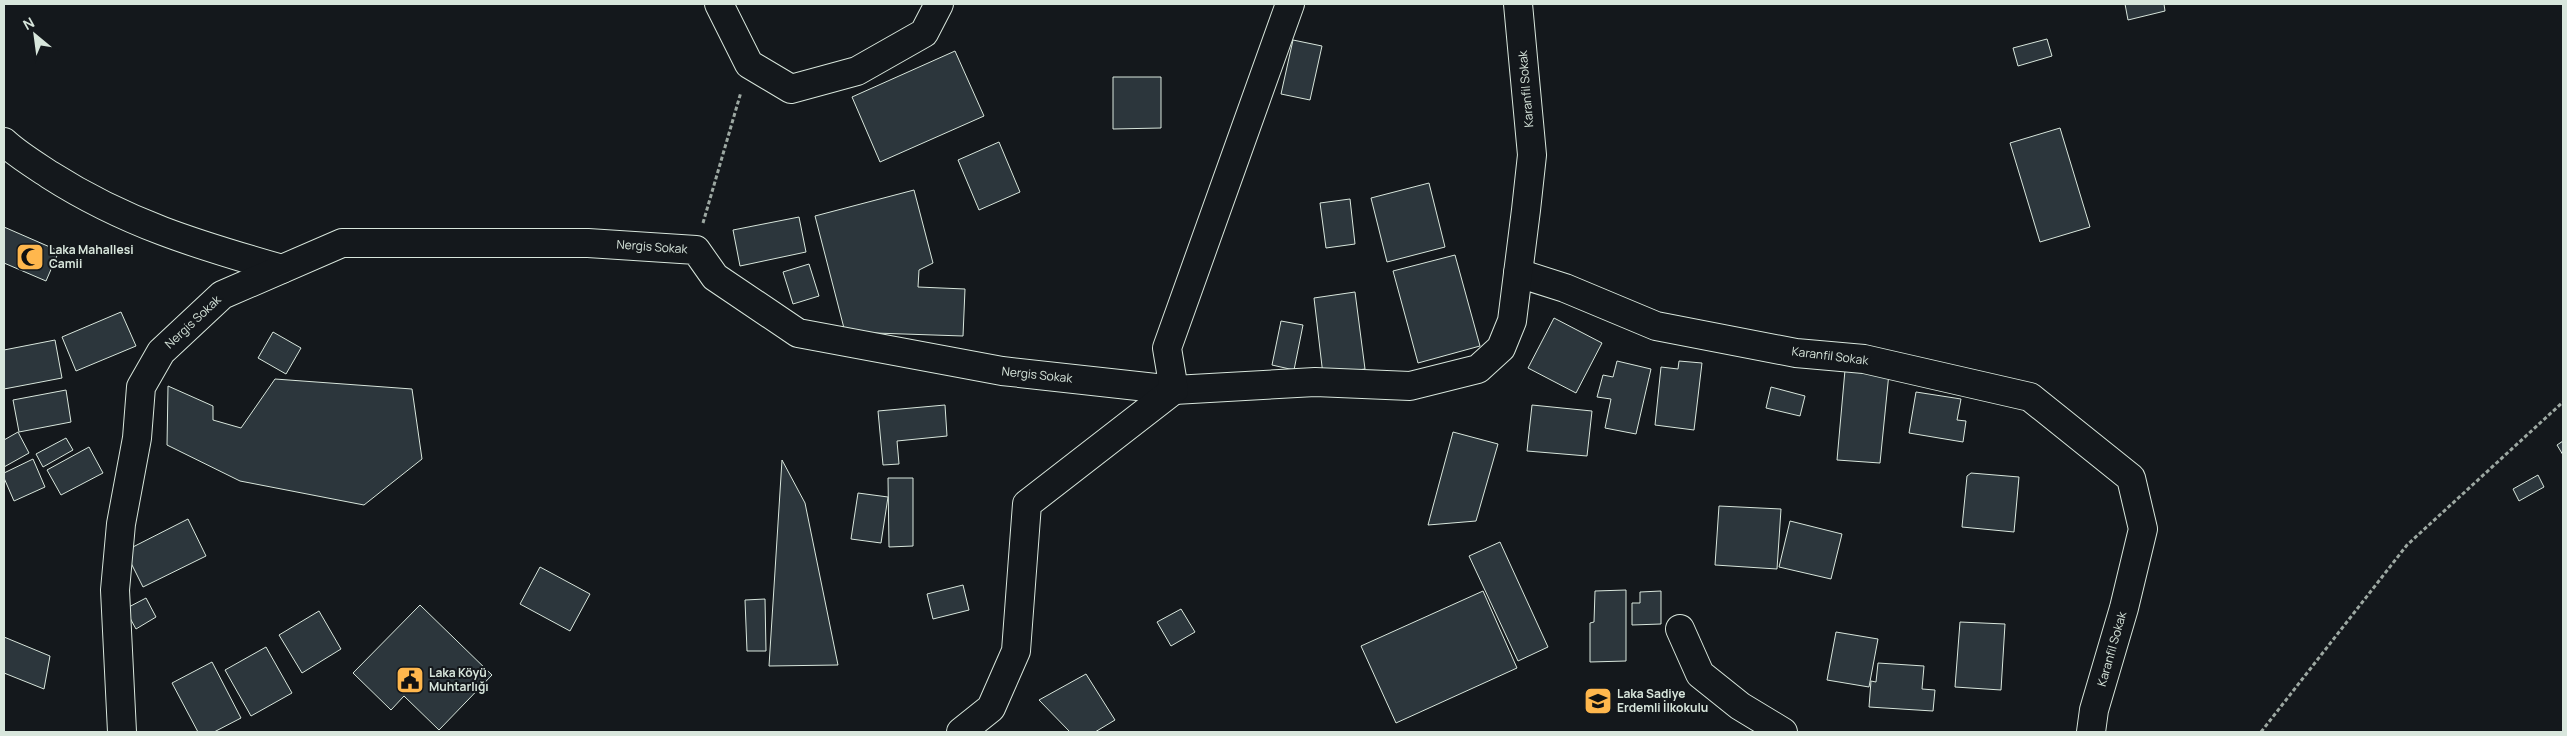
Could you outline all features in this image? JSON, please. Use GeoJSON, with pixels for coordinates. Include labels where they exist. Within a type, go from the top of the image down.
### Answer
{"type":"FeatureCollection","features":[{"type":"Feature","properties":{"kind":"street"},"geometry":{"type":"LineString","coordinates":[[719,4],[749,64],[791,89],[857,71],[924,33],[939,4]]}},
{"type":"Feature","properties":{"kind":"street"},"geometry":{"type":"LineString","coordinates":[[961,732],[992,708],[1016,651],[1027,504],[1174,390],[1167,348],[1290,4]]}},
{"type":"Feature","properties":{"kind":"street","name":"Karanfil Sokak"},"geometry":{"type":"LineString","coordinates":[[1518,4],[1532,155],[1518,274],[1565,288],[1656,326],[1796,353],[1864,359],[2030,397],[2130,478],[2144,529],[2124,608],[2094,710],[2091,732]]}},
{"type":"Feature","properties":{"kind":"street"},"geometry":{"type":"LineString","coordinates":[[4,142],[81,195],[138,223],[182,240],[282,269]]}},
{"type":"Feature","properties":{"kind":"street","name":"Nergis Sokak"},"geometry":{"type":"LineString","coordinates":[[122,732],[115,590],[121,524],[137,438],[141,388],[161,352],[222,294],[342,243],[588,243],[696,250],[715,277],[798,333],[1002,371],[1174,390],[1314,382],[1410,386],[1478,369],[1501,348],[1512,321],[1518,274]]}},
{"type":"Feature","properties":{"kind":"street"},"geometry":{"type":"LineString","coordinates":[[1680,629],[1700,674],[1740,706],[1783,732]]}},
{"type":"Feature","properties":{"kind":"path"},"geometry":{"type":"LineString","coordinates":[[696,250],[749,64]]}},
{"type":"Feature","properties":{"kind":"path"},"geometry":{"type":"LineString","coordinates":[[2261,732],[2407,545],[2563,402]]}},
{"type":"Feature","properties":{"kind":"building"},"geometry":{"type":"Polygon","coordinates":[[[2125,4],[2164,4],[2165,11],[2128,20],[2125,4]]]}},
{"type":"Feature","properties":{"kind":"building"},"geometry":{"type":"Polygon","coordinates":[[[2047,39],[2052,56],[2018,66],[2013,48],[2047,39]]]}},
{"type":"Feature","properties":{"kind":"building"},"geometry":{"type":"Polygon","coordinates":[[[1293,40],[1322,46],[1310,100],[1281,94],[1293,40]]]}},
{"type":"Feature","properties":{"kind":"building"},"geometry":{"type":"Polygon","coordinates":[[[955,51],[984,116],[880,162],[852,97],[955,51]]]}},
{"type":"Feature","properties":{"kind":"building"},"geometry":{"type":"Polygon","coordinates":[[[1113,77],[1161,77],[1161,128],[1113,129],[1113,77]]]}},
{"type":"Feature","properties":{"kind":"building"},"geometry":{"type":"Polygon","coordinates":[[[2060,128],[2090,227],[2040,242],[2010,143],[2060,128]]]}},
{"type":"Feature","properties":{"kind":"building"},"geometry":{"type":"Polygon","coordinates":[[[999,142],[1020,192],[979,210],[958,160],[999,142]]]}},
{"type":"Feature","properties":{"kind":"building"},"geometry":{"type":"Polygon","coordinates":[[[1429,183],[1445,247],[1387,262],[1371,198],[1429,183]]]}},
{"type":"Feature","properties":{"kind":"building"},"geometry":{"type":"Polygon","coordinates":[[[914,190],[933,263],[919,270],[918,287],[965,289],[963,336],[845,332],[815,216],[914,190]]]}},
{"type":"Feature","properties":{"kind":"building"},"geometry":{"type":"Polygon","coordinates":[[[1350,199],[1355,244],[1326,248],[1320,203],[1350,199]]]}},
{"type":"Feature","properties":{"kind":"building"},"geometry":{"type":"Polygon","coordinates":[[[799,217],[806,252],[740,266],[733,230],[799,217]]]}},
{"type":"Feature","properties":{"kind":"building","name":"Laka Mahallesi Camii"},"geometry":{"type":"Polygon","coordinates":[[[4,227],[59,251],[46,281],[4,263],[4,227]]]}},
{"type":"Feature","properties":{"kind":"building"},"geometry":{"type":"Polygon","coordinates":[[[1455,255],[1480,346],[1418,363],[1393,271],[1455,255]]]}},
{"type":"Feature","properties":{"kind":"building"},"geometry":{"type":"Polygon","coordinates":[[[809,264],[819,296],[793,304],[783,272],[809,264]]]}},
{"type":"Feature","properties":{"kind":"building"},"geometry":{"type":"Polygon","coordinates":[[[1355,292],[1365,369],[1323,375],[1314,298],[1355,292]]]}},
{"type":"Feature","properties":{"kind":"building"},"geometry":{"type":"Polygon","coordinates":[[[121,312],[136,346],[76,371],[62,337],[121,312]]]}},
{"type":"Feature","properties":{"kind":"building"},"geometry":{"type":"Polygon","coordinates":[[[1554,318],[1602,343],[1576,393],[1528,368],[1554,318]]]}},
{"type":"Feature","properties":{"kind":"building"},"geometry":{"type":"Polygon","coordinates":[[[1281,321],[1303,325],[1294,370],[1272,365],[1281,321]]]}},
{"type":"Feature","properties":{"kind":"building"},"geometry":{"type":"Polygon","coordinates":[[[273,332],[301,348],[286,374],[258,358],[273,332]]]}},
{"type":"Feature","properties":{"kind":"building"},"geometry":{"type":"Polygon","coordinates":[[[55,340],[62,378],[4,389],[4,350],[55,340]]]}},
{"type":"Feature","properties":{"kind":"building"},"geometry":{"type":"Polygon","coordinates":[[[1617,361],[1651,369],[1636,434],[1605,428],[1611,399],[1597,397],[1603,375],[1613,377],[1617,361]]]}},
{"type":"Feature","properties":{"kind":"building"},"geometry":{"type":"Polygon","coordinates":[[[1679,361],[1702,363],[1694,430],[1655,425],[1661,367],[1678,369],[1679,361]]]}},
{"type":"Feature","properties":{"kind":"building"},"geometry":{"type":"Polygon","coordinates":[[[1845,370],[1889,373],[1880,463],[1837,460],[1845,370]]]}},
{"type":"Feature","properties":{"kind":"building"},"geometry":{"type":"Polygon","coordinates":[[[275,379],[412,389],[422,459],[364,505],[240,481],[167,445],[168,386],[213,406],[213,420],[241,428],[275,379]]]}},
{"type":"Feature","properties":{"kind":"building"},"geometry":{"type":"Polygon","coordinates":[[[1771,387],[1805,396],[1800,416],[1766,408],[1771,387]]]}},
{"type":"Feature","properties":{"kind":"building"},"geometry":{"type":"Polygon","coordinates":[[[66,390],[71,422],[19,432],[13,400],[66,390]]]}},
{"type":"Feature","properties":{"kind":"building"},"geometry":{"type":"Polygon","coordinates":[[[1916,392],[1961,399],[1957,420],[1966,421],[1963,442],[1909,433],[1916,392]]]}},
{"type":"Feature","properties":{"kind":"building"},"geometry":{"type":"Polygon","coordinates":[[[945,405],[947,436],[897,441],[899,464],[883,465],[878,411],[945,405]]]}},
{"type":"Feature","properties":{"kind":"building"},"geometry":{"type":"Polygon","coordinates":[[[1532,405],[1592,411],[1587,456],[1527,451],[1532,405]]]}},
{"type":"Feature","properties":{"kind":"building"},"geometry":{"type":"Polygon","coordinates":[[[18,432],[29,453],[4,467],[4,440],[18,432]]]}},
{"type":"Feature","properties":{"kind":"building"},"geometry":{"type":"Polygon","coordinates":[[[1453,432],[1498,444],[1476,521],[1428,525],[1453,432]]]}},
{"type":"Feature","properties":{"kind":"building"},"geometry":{"type":"Polygon","coordinates":[[[66,438],[73,450],[43,467],[36,454],[66,438]]]}},
{"type":"Feature","properties":{"kind":"building"},"geometry":{"type":"Polygon","coordinates":[[[2563,441],[2563,455],[2557,445],[2563,441]]]}},
{"type":"Feature","properties":{"kind":"building"},"geometry":{"type":"Polygon","coordinates":[[[89,447],[103,473],[61,495],[47,470],[89,447]]]}},
{"type":"Feature","properties":{"kind":"building"},"geometry":{"type":"Polygon","coordinates":[[[33,459],[45,487],[14,501],[4,478],[4,473],[33,459]]]}},
{"type":"Feature","properties":{"kind":"building"},"geometry":{"type":"Polygon","coordinates":[[[782,460],[805,503],[838,665],[769,666],[782,460]]]}},
{"type":"Feature","properties":{"kind":"building"},"geometry":{"type":"Polygon","coordinates":[[[1971,473],[2019,477],[2014,532],[1962,527],[1967,476],[1971,473]]]}},
{"type":"Feature","properties":{"kind":"building"},"geometry":{"type":"Polygon","coordinates":[[[2538,475],[2544,487],[2519,501],[2513,489],[2538,475]]]}},
{"type":"Feature","properties":{"kind":"building"},"geometry":{"type":"Polygon","coordinates":[[[888,478],[913,478],[913,546],[889,547],[888,478]]]}},
{"type":"Feature","properties":{"kind":"building"},"geometry":{"type":"Polygon","coordinates":[[[858,493],[888,497],[881,543],[851,539],[858,493]]]}},
{"type":"Feature","properties":{"kind":"building"},"geometry":{"type":"Polygon","coordinates":[[[1719,506],[1781,509],[1777,569],[1715,565],[1719,506]]]}},
{"type":"Feature","properties":{"kind":"building"},"geometry":{"type":"Polygon","coordinates":[[[188,519],[206,556],[143,587],[125,551],[188,519]]]}},
{"type":"Feature","properties":{"kind":"building"},"geometry":{"type":"Polygon","coordinates":[[[1790,521],[1842,534],[1831,579],[1779,567],[1790,521]]]}},
{"type":"Feature","properties":{"kind":"building"},"geometry":{"type":"Polygon","coordinates":[[[1500,542],[1548,647],[1518,661],[1469,556],[1500,542]]]}},
{"type":"Feature","properties":{"kind":"building"},"geometry":{"type":"Polygon","coordinates":[[[540,567],[590,594],[570,631],[520,604],[540,567]]]}},
{"type":"Feature","properties":{"kind":"building"},"geometry":{"type":"Polygon","coordinates":[[[963,585],[969,610],[933,619],[927,594],[963,585]]]}},
{"type":"Feature","properties":{"kind":"building"},"geometry":{"type":"Polygon","coordinates":[[[1626,590],[1626,661],[1590,662],[1590,623],[1594,622],[1595,591],[1626,590]]]}},
{"type":"Feature","properties":{"kind":"building"},"geometry":{"type":"Polygon","coordinates":[[[1483,591],[1517,668],[1396,723],[1361,646],[1483,591]]]}},
{"type":"Feature","properties":{"kind":"building"},"geometry":{"type":"Polygon","coordinates":[[[1661,591],[1661,624],[1632,625],[1632,603],[1640,603],[1640,592],[1661,591]]]}},
{"type":"Feature","properties":{"kind":"building"},"geometry":{"type":"Polygon","coordinates":[[[146,598],[156,617],[136,629],[125,609],[146,598]]]}},
{"type":"Feature","properties":{"kind":"building"},"geometry":{"type":"Polygon","coordinates":[[[765,599],[766,651],[747,651],[745,600],[765,599]]]}},
{"type":"Feature","properties":{"kind":"building"},"geometry":{"type":"Polygon","coordinates":[[[420,605],[492,675],[439,730],[404,696],[391,710],[353,673],[420,605]]]}},
{"type":"Feature","properties":{"kind":"building"},"geometry":{"type":"Polygon","coordinates":[[[1181,609],[1195,632],[1171,646],[1157,622],[1181,609]]]}},
{"type":"Feature","properties":{"kind":"building"},"geometry":{"type":"Polygon","coordinates":[[[319,611],[341,649],[302,673],[279,635],[319,611]]]}},
{"type":"Feature","properties":{"kind":"building"},"geometry":{"type":"Polygon","coordinates":[[[1960,622],[2005,624],[2001,690],[1955,687],[1960,622]]]}},
{"type":"Feature","properties":{"kind":"building"},"geometry":{"type":"Polygon","coordinates":[[[1836,632],[1878,639],[1869,687],[1827,680],[1836,632]]]}},
{"type":"Feature","properties":{"kind":"building"},"geometry":{"type":"Polygon","coordinates":[[[4,637],[50,656],[44,689],[4,673],[4,637]]]}},
{"type":"Feature","properties":{"kind":"building"},"geometry":{"type":"Polygon","coordinates":[[[266,647],[292,693],[251,716],[225,670],[266,647]]]}},
{"type":"Feature","properties":{"kind":"building"},"geometry":{"type":"Polygon","coordinates":[[[212,662],[241,718],[214,732],[198,732],[172,683],[212,662]]]}},
{"type":"Feature","properties":{"kind":"building"},"geometry":{"type":"Polygon","coordinates":[[[1878,663],[1924,666],[1922,689],[1935,690],[1933,711],[1869,707],[1871,681],[1876,682],[1878,663]]]}},
{"type":"Feature","properties":{"kind":"building"},"geometry":{"type":"Polygon","coordinates":[[[1086,674],[1115,720],[1095,732],[1070,732],[1039,700],[1086,674]]]}},
{"type":"Feature","properties":{"kind":"place","name":"Laka Mahallesi Camii"},"geometry":{"type":"Point","coordinates":[30,257]}},
{"type":"Feature","properties":{"kind":"place","name":"Laka Köyü Muhtarlığı"},"geometry":{"type":"Point","coordinates":[410,680]}},
{"type":"Feature","properties":{"kind":"place","name":"Laka Sadiye Erdemli İlkokulu"},"geometry":{"type":"Point","coordinates":[1598,701]}}]}
